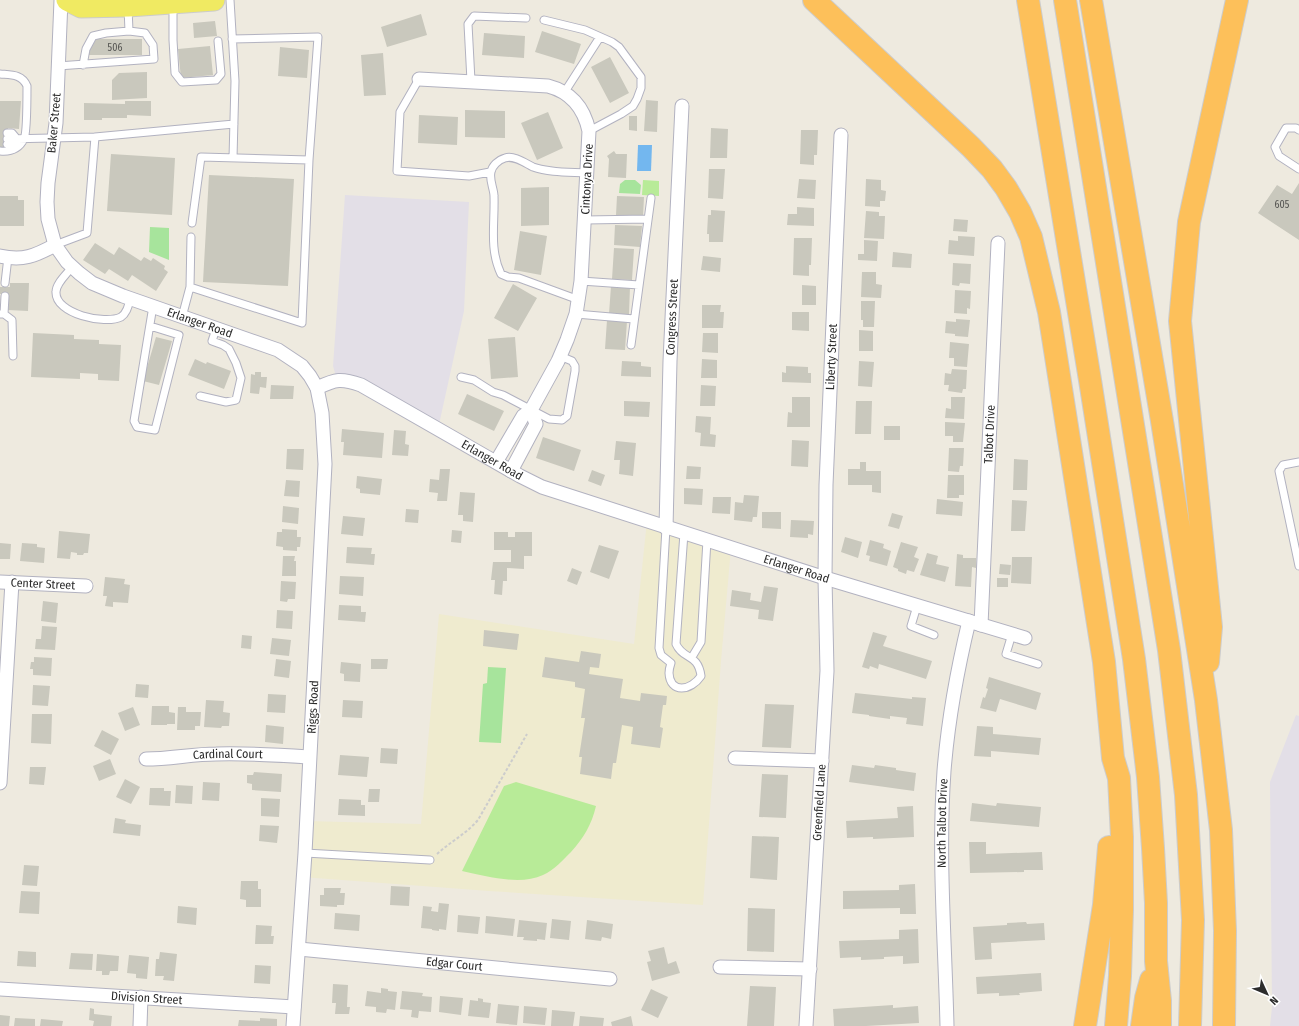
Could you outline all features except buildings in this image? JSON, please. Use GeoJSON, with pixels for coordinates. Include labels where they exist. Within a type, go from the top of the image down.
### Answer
{"type":"FeatureCollection","features":[{"type":"Feature","properties":{"kind":"highway"},"geometry":{"type":"LineString","coordinates":[[814,0],[971,147],[992,169],[1006,188],[1020,212],[1031,237],[1049,312],[1104,662],[1113,758],[1110,841],[1104,905],[1085,1026]]}},
{"type":"Feature","properties":{"kind":"highway"},"geometry":{"type":"LineString","coordinates":[[1028,0],[1134,659],[1148,777],[1154,848],[1156,961],[1160,1001],[1160,1026]]}},
{"type":"Feature","properties":{"kind":"highway"},"geometry":{"type":"LineString","coordinates":[[1066,0],[1169,650],[1186,794],[1193,913],[1190,1026]]}},
{"type":"Feature","properties":{"kind":"highway"},"geometry":{"type":"LineString","coordinates":[[1091,0],[1162,421],[1206,700],[1221,830],[1225,931],[1224,1026]]}},
{"type":"Feature","properties":{"kind":"highway"},"geometry":{"type":"LineString","coordinates":[[1206,700],[1211,627],[1180,321],[1189,222],[1238,0]]}},
{"type":"Feature","properties":{"kind":"highway"},"geometry":{"type":"LineString","coordinates":[[1113,758],[1119,778],[1122,837],[1121,969],[1116,1026]]}},
{"type":"Feature","properties":{"kind":"highway"},"geometry":{"type":"LineString","coordinates":[[1142,1026],[1146,998],[1156,961]]}},
{"type":"Feature","properties":{"kind":"main road"},"geometry":{"type":"LineString","coordinates":[[67,0],[81,7],[128,6],[214,0]]}},
{"type":"Feature","properties":{"kind":"street","name":"Baker Street"},"geometry":{"type":"LineString","coordinates":[[55,245],[48,219],[47,202],[56,123],[61,0]]}},
{"type":"Feature","properties":{"kind":"street","name":"Cintonya Drive"},"geometry":{"type":"LineString","coordinates":[[419,79],[548,86],[564,93],[577,104],[583,111],[589,131],[581,281],[576,314],[560,356],[531,410],[523,416],[496,462]]}},
{"type":"Feature","properties":{"kind":"street","name":"Congress Street"},"geometry":{"type":"LineString","coordinates":[[666,528],[670,361],[682,106]]}},
{"type":"Feature","properties":{"kind":"street","name":"Liberty Street"},"geometry":{"type":"LineString","coordinates":[[825,578],[826,485],[841,136]]}},
{"type":"Feature","properties":{"kind":"street","name":"Talbot Drive"},"geometry":{"type":"LineString","coordinates":[[975,623],[998,243]]}},
{"type":"Feature","properties":{"kind":"street","name":"Erlanger Road"},"geometry":{"type":"LineString","coordinates":[[55,245],[67,262],[92,283],[182,317],[278,350],[302,366],[317,388],[337,380],[345,380],[361,385],[511,471],[542,487],[825,578],[1024,638]]}},
{"type":"Feature","properties":{"kind":"street"},"geometry":{"type":"LineString","coordinates":[[4,256],[26,257],[37,255],[55,245]]}},
{"type":"Feature","properties":{"kind":"street","name":"Riggs Road"},"geometry":{"type":"LineString","coordinates":[[293,1026],[305,853],[325,464],[322,413],[317,388]]}},
{"type":"Feature","properties":{"kind":"street"},"geometry":{"type":"LineString","coordinates":[[511,471],[536,424],[531,410]]}},
{"type":"Feature","properties":{"kind":"street","name":"Greenfield Lane"},"geometry":{"type":"LineString","coordinates":[[806,1026],[827,672],[825,578]]}},
{"type":"Feature","properties":{"kind":"street"},"geometry":{"type":"LineString","coordinates":[[0,783],[6,582]]}},
{"type":"Feature","properties":{"kind":"street","name":"Center Street"},"geometry":{"type":"LineString","coordinates":[[6,582],[86,586]]}},
{"type":"Feature","properties":{"kind":"street","name":"North Talbot Drive"},"geometry":{"type":"LineString","coordinates":[[947,1026],[941,861],[944,772],[952,701],[960,659],[975,623]]}},
{"type":"Feature","properties":{"kind":"street","name":"Cardinal Court"},"geometry":{"type":"LineString","coordinates":[[146,759],[167,759],[239,753],[309,757]]}},
{"type":"Feature","properties":{"kind":"street"},"geometry":{"type":"LineString","coordinates":[[735,758],[822,761]]}},
{"type":"Feature","properties":{"kind":"street","name":"Edgar Court"},"geometry":{"type":"LineString","coordinates":[[298,949],[610,979]]}},
{"type":"Feature","properties":{"kind":"street"},"geometry":{"type":"LineString","coordinates":[[720,967],[810,968]]}},
{"type":"Feature","properties":{"kind":"street","name":"Division Street"},"geometry":{"type":"LineString","coordinates":[[0,989],[294,1007]]}},
{"type":"Feature","properties":{"kind":"street"},"geometry":{"type":"LineString","coordinates":[[140,1026],[141,997]]}},
{"type":"Feature","properties":{"kind":"lane"},"geometry":{"type":"LineString","coordinates":[[230,0],[235,81],[233,158]]}},
{"type":"Feature","properties":{"kind":"lane"},"geometry":{"type":"LineString","coordinates":[[173,3],[175,73],[182,82],[216,80],[221,74],[218,41]]}},
{"type":"Feature","properties":{"kind":"lane"},"geometry":{"type":"LineString","coordinates":[[128,6],[129,31]]}},
{"type":"Feature","properties":{"kind":"lane"},"geometry":{"type":"LineString","coordinates":[[471,82],[468,24],[474,16],[526,18]]}},
{"type":"Feature","properties":{"kind":"lane"},"geometry":{"type":"LineString","coordinates":[[544,20],[585,30],[619,47],[641,77],[641,88],[633,106],[589,131]]}},
{"type":"Feature","properties":{"kind":"lane"},"geometry":{"type":"LineString","coordinates":[[58,66],[154,59],[153,46],[145,34],[129,31],[93,36],[86,49],[83,64]]}},
{"type":"Feature","properties":{"kind":"lane"},"geometry":{"type":"LineString","coordinates":[[190,287],[302,323],[309,160],[318,37],[232,39]]}},
{"type":"Feature","properties":{"kind":"lane"},"geometry":{"type":"LineString","coordinates":[[564,93],[600,37]]}},
{"type":"Feature","properties":{"kind":"lane"},"geometry":{"type":"LineString","coordinates":[[0,74],[21,77],[27,86],[21,138],[18,147],[8,152],[0,151]]}},
{"type":"Feature","properties":{"kind":"lane"},"geometry":{"type":"LineString","coordinates":[[419,79],[400,112],[397,171],[469,176],[490,172]]}},
{"type":"Feature","properties":{"kind":"lane"},"geometry":{"type":"LineString","coordinates":[[21,138],[11,145],[7,138],[12,133],[21,138],[54,138],[234,124]]}},
{"type":"Feature","properties":{"kind":"lane"},"geometry":{"type":"LineString","coordinates":[[1299,130],[1296,128],[1286,128],[1275,147],[1279,156],[1299,169]]}},
{"type":"Feature","properties":{"kind":"lane"},"geometry":{"type":"LineString","coordinates":[[55,245],[87,233],[95,136]]}},
{"type":"Feature","properties":{"kind":"lane"},"geometry":{"type":"LineString","coordinates":[[192,223],[201,157],[309,160]]}},
{"type":"Feature","properties":{"kind":"lane"},"geometry":{"type":"LineString","coordinates":[[579,300],[519,278],[508,277],[501,274],[493,246],[494,196],[490,172],[495,162],[505,158],[514,158],[548,171],[587,173]]}},
{"type":"Feature","properties":{"kind":"lane"},"geometry":{"type":"LineString","coordinates":[[631,346],[650,198]]}},
{"type":"Feature","properties":{"kind":"lane"},"geometry":{"type":"LineString","coordinates":[[585,220],[648,219]]}},
{"type":"Feature","properties":{"kind":"lane"},"geometry":{"type":"LineString","coordinates":[[182,317],[190,287],[191,237]]}},
{"type":"Feature","properties":{"kind":"lane"},"geometry":{"type":"LineString","coordinates":[[4,256],[5,283]]}},
{"type":"Feature","properties":{"kind":"lane"},"geometry":{"type":"LineString","coordinates":[[72,267],[57,287],[56,297],[59,304],[73,312],[87,317],[114,319],[121,317],[125,313],[130,298]]}},
{"type":"Feature","properties":{"kind":"lane"},"geometry":{"type":"LineString","coordinates":[[581,281],[639,285]]}},
{"type":"Feature","properties":{"kind":"lane"},"geometry":{"type":"LineString","coordinates":[[5,296],[2,314],[12,320],[13,356]]}},
{"type":"Feature","properties":{"kind":"lane"},"geometry":{"type":"LineString","coordinates":[[150,326],[179,335],[156,430],[137,427],[134,421],[153,306]]}},
{"type":"Feature","properties":{"kind":"lane"},"geometry":{"type":"LineString","coordinates":[[576,314],[634,319]]}},
{"type":"Feature","properties":{"kind":"lane"},"geometry":{"type":"LineString","coordinates":[[200,396],[226,402],[236,400],[241,378],[229,349],[212,341],[216,329]]}},
{"type":"Feature","properties":{"kind":"lane"},"geometry":{"type":"LineString","coordinates":[[460,377],[474,380],[493,392],[503,395],[549,419],[562,420],[567,416],[575,366],[572,361],[560,356]]}},
{"type":"Feature","properties":{"kind":"lane"},"geometry":{"type":"LineString","coordinates":[[1299,462],[1283,465],[1279,470],[1299,566]]}},
{"type":"Feature","properties":{"kind":"lane"},"geometry":{"type":"LineString","coordinates":[[666,528],[658,648],[662,655],[671,663],[669,672],[670,679],[675,686],[680,688],[687,688],[697,682],[700,676],[697,663],[692,657],[682,653],[676,644],[684,533]]}},
{"type":"Feature","properties":{"kind":"lane"},"geometry":{"type":"LineString","coordinates":[[692,657],[701,642],[707,540]]}},
{"type":"Feature","properties":{"kind":"lane"},"geometry":{"type":"LineString","coordinates":[[917,606],[911,626],[934,635]]}},
{"type":"Feature","properties":{"kind":"lane"},"geometry":{"type":"LineString","coordinates":[[1012,634],[1006,654],[1038,664]]}},
{"type":"Feature","properties":{"kind":"lane"},"geometry":{"type":"LineString","coordinates":[[305,853],[430,860]]}},
{"type":"Feature","properties":{"kind":"path"},"geometry":{"type":"LineString","coordinates":[[430,860],[446,846],[470,830],[478,820],[527,734]]}},
{"type":"Feature","properties":{"kind":"shaded area"},"geometry":{"type":"Polygon","coordinates":[[[345,195],[469,202],[464,311],[438,429],[337,380],[333,366],[345,195]]]}},
{"type":"Feature","properties":{"kind":"shaded area"},"geometry":{"type":"Polygon","coordinates":[[[647,521],[731,548],[703,905],[302,877],[306,821],[421,824],[439,614],[634,644],[647,521]]]}},
{"type":"Feature","properties":{"kind":"shaded area"},"geometry":{"type":"Polygon","coordinates":[[[1296,715],[1299,716],[1299,1026],[1270,1026],[1272,1007],[1270,782],[1296,715]]]}},
{"type":"Feature","properties":{"kind":"green space"},"geometry":{"type":"Polygon","coordinates":[[[625,180],[635,180],[641,185],[640,194],[619,193],[620,184],[625,180]]]}},
{"type":"Feature","properties":{"kind":"green space"},"geometry":{"type":"Polygon","coordinates":[[[643,180],[659,181],[659,196],[642,195],[643,180]]]}},
{"type":"Feature","properties":{"kind":"green space"},"geometry":{"type":"Polygon","coordinates":[[[150,227],[169,228],[169,260],[149,252],[150,227]]]}},
{"type":"Feature","properties":{"kind":"green space"},"geometry":{"type":"Polygon","coordinates":[[[488,667],[506,668],[501,743],[479,742],[483,684],[487,683],[488,667]]]}},
{"type":"Feature","properties":{"kind":"green space"},"geometry":{"type":"Polygon","coordinates":[[[516,782],[596,806],[592,819],[583,836],[571,852],[555,868],[534,878],[524,880],[503,879],[462,871],[504,786],[516,782]]]}},
{"type":"Feature","properties":{"kind":"water"},"geometry":{"type":"Polygon","coordinates":[[[638,145],[652,145],[651,171],[637,171],[638,145]]]}}]}
